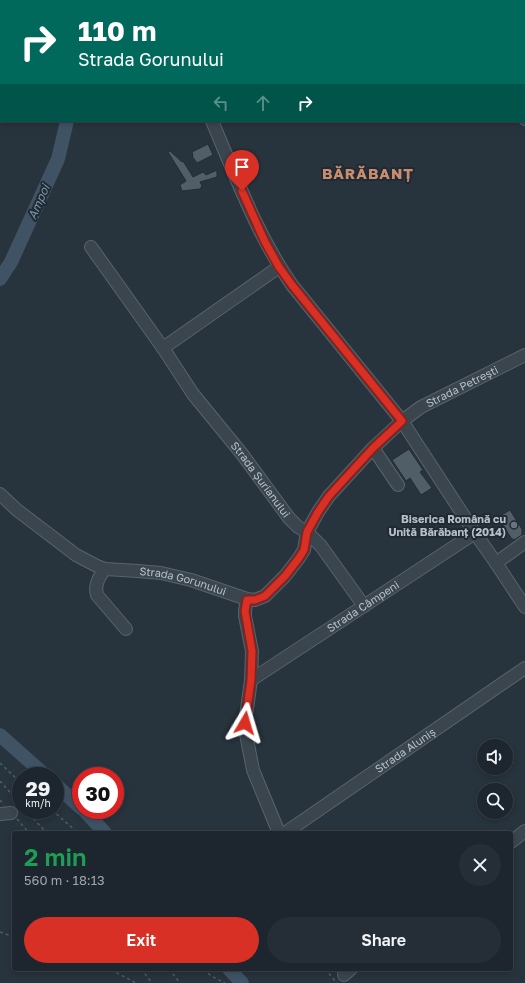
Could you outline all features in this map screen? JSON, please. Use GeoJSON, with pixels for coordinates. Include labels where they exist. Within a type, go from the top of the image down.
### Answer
{"type":"FeatureCollection","features":[{"type":"Feature","properties":{"kind":"street"},"geometry":{"type":"LineString","coordinates":[[212,122],[248,205],[265,242],[279,267],[402,421],[525,607]]}},
{"type":"Feature","properties":{"kind":"street","name":"Strada Șurianului"},"geometry":{"type":"LineString","coordinates":[[91,247],[163,348],[193,394],[242,454],[288,518],[298,527],[307,532],[321,546],[364,606]]}},
{"type":"Feature","properties":{"kind":"street"},"geometry":{"type":"LineString","coordinates":[[163,348],[279,267]]}},
{"type":"Feature","properties":{"kind":"street","name":"Strada Petrești"},"geometry":{"type":"LineString","coordinates":[[402,421],[421,407],[525,355]]}},
{"type":"Feature","properties":{"kind":"street"},"geometry":{"type":"LineString","coordinates":[[278,831],[253,770],[246,734],[245,723],[251,680],[252,651],[245,611],[247,600],[255,600],[265,596],[285,576],[304,550],[307,532],[329,496],[373,448],[402,421]]}},
{"type":"Feature","properties":{"kind":"street"},"geometry":{"type":"LineString","coordinates":[[373,448],[398,485]]}},
{"type":"Feature","properties":{"kind":"street","name":"Strada Gorunului"},"geometry":{"type":"LineString","coordinates":[[0,494],[17,510],[76,555],[97,566],[105,569],[161,573],[191,580],[247,600]]}},
{"type":"Feature","properties":{"kind":"street","name":"Strada Câmpeni"},"geometry":{"type":"LineString","coordinates":[[251,680],[475,533]]}},
{"type":"Feature","properties":{"kind":"street"},"geometry":{"type":"LineString","coordinates":[[496,563],[525,542]]}},
{"type":"Feature","properties":{"kind":"street"},"geometry":{"type":"LineString","coordinates":[[105,569],[97,584],[97,595],[126,629]]}},
{"type":"Feature","properties":{"kind":"street","name":"Strada Aluniș"},"geometry":{"type":"LineString","coordinates":[[288,831],[525,668]]}},
{"type":"Feature","properties":{"kind":"street"},"geometry":{"type":"LineString","coordinates":[[513,840],[525,831]]}},
{"type":"Feature","properties":{"kind":"path"},"geometry":{"type":"LineString","coordinates":[[0,763],[12,774]]}},
{"type":"Feature","properties":{"kind":"path"},"geometry":{"type":"LineString","coordinates":[[0,781],[12,795]]}},
{"type":"Feature","properties":{"kind":"path"},"geometry":{"type":"LineString","coordinates":[[34,819],[45,831]]}},
{"type":"Feature","properties":{"kind":"path"},"geometry":{"type":"LineString","coordinates":[[62,819],[76,831]]}},
{"type":"Feature","properties":{"kind":"path"},"geometry":{"type":"LineString","coordinates":[[0,934],[12,937]]}},
{"type":"Feature","properties":{"kind":"path"},"geometry":{"type":"LineString","coordinates":[[111,971],[136,983]]}},
{"type":"Feature","properties":{"kind":"path"},"geometry":{"type":"LineString","coordinates":[[143,971],[152,983]]}},
{"type":"Feature","properties":{"kind":"path"},"geometry":{"type":"LineString","coordinates":[[171,971],[180,983]]}},
{"type":"Feature","properties":{"kind":"path"},"geometry":{"type":"LineString","coordinates":[[206,971],[211,976],[225,983]]}},
{"type":"Feature","properties":{"kind":"path"},"geometry":{"type":"LineString","coordinates":[[330,971],[344,976]]}},
{"type":"Feature","properties":{"kind":"building"},"geometry":{"type":"Polygon","coordinates":[[[208,144],[213,155],[197,163],[192,156],[192,152],[208,144]]]}},
{"type":"Feature","properties":{"kind":"building"},"geometry":{"type":"Polygon","coordinates":[[[170,151],[182,162],[183,161],[193,177],[203,172],[206,175],[217,170],[217,177],[200,182],[202,186],[200,189],[182,191],[180,185],[186,181],[168,152],[170,151]]]}},
{"type":"Feature","properties":{"kind":"building"},"geometry":{"type":"Polygon","coordinates":[[[409,449],[423,470],[420,472],[432,488],[421,495],[410,478],[406,481],[392,460],[409,449]]]}},
{"type":"Feature","properties":{"kind":"building"},"geometry":{"type":"Polygon","coordinates":[[[510,510],[522,529],[522,535],[514,540],[511,538],[498,517],[510,510]]]}},
{"type":"Feature","properties":{"kind":"waterway","name":"Ampoi"},"geometry":{"type":"LineString","coordinates":[[0,279],[11,262],[58,159],[67,122]]}},
{"type":"Feature","properties":{"kind":"waterway","name":"Ampoi"},"geometry":{"type":"LineString","coordinates":[[0,735],[36,767]]}},
{"type":"Feature","properties":{"kind":"waterway","name":"Ampoi"},"geometry":{"type":"LineString","coordinates":[[64,792],[72,800]]}},
{"type":"Feature","properties":{"kind":"waterway","name":"Ampoi"},"geometry":{"type":"LineString","coordinates":[[92,819],[103,831]]}},
{"type":"Feature","properties":{"kind":"waterway","name":"Ampoi"},"geometry":{"type":"LineString","coordinates":[[231,971],[242,983]]}},
{"type":"Feature","properties":{"kind":"place","name":"Biserica Română cu Unită Bărăbanț (2014)"},"geometry":{"type":"Point","coordinates":[514,525]}},
{"type":"Feature","properties":{"kind":"district","name":"BĂRĂBANȚ"},"geometry":{"type":"Point","coordinates":[368,174]}},
{"type":"Feature","properties":{"kind":"route"},"geometry":{"type":"LineString","coordinates":[[242,191],[265,242],[279,267],[402,421],[373,448],[329,496],[307,532],[304,550],[285,576],[265,596],[255,600],[247,600],[245,616],[252,651],[251,680],[245,723]]}}]}
